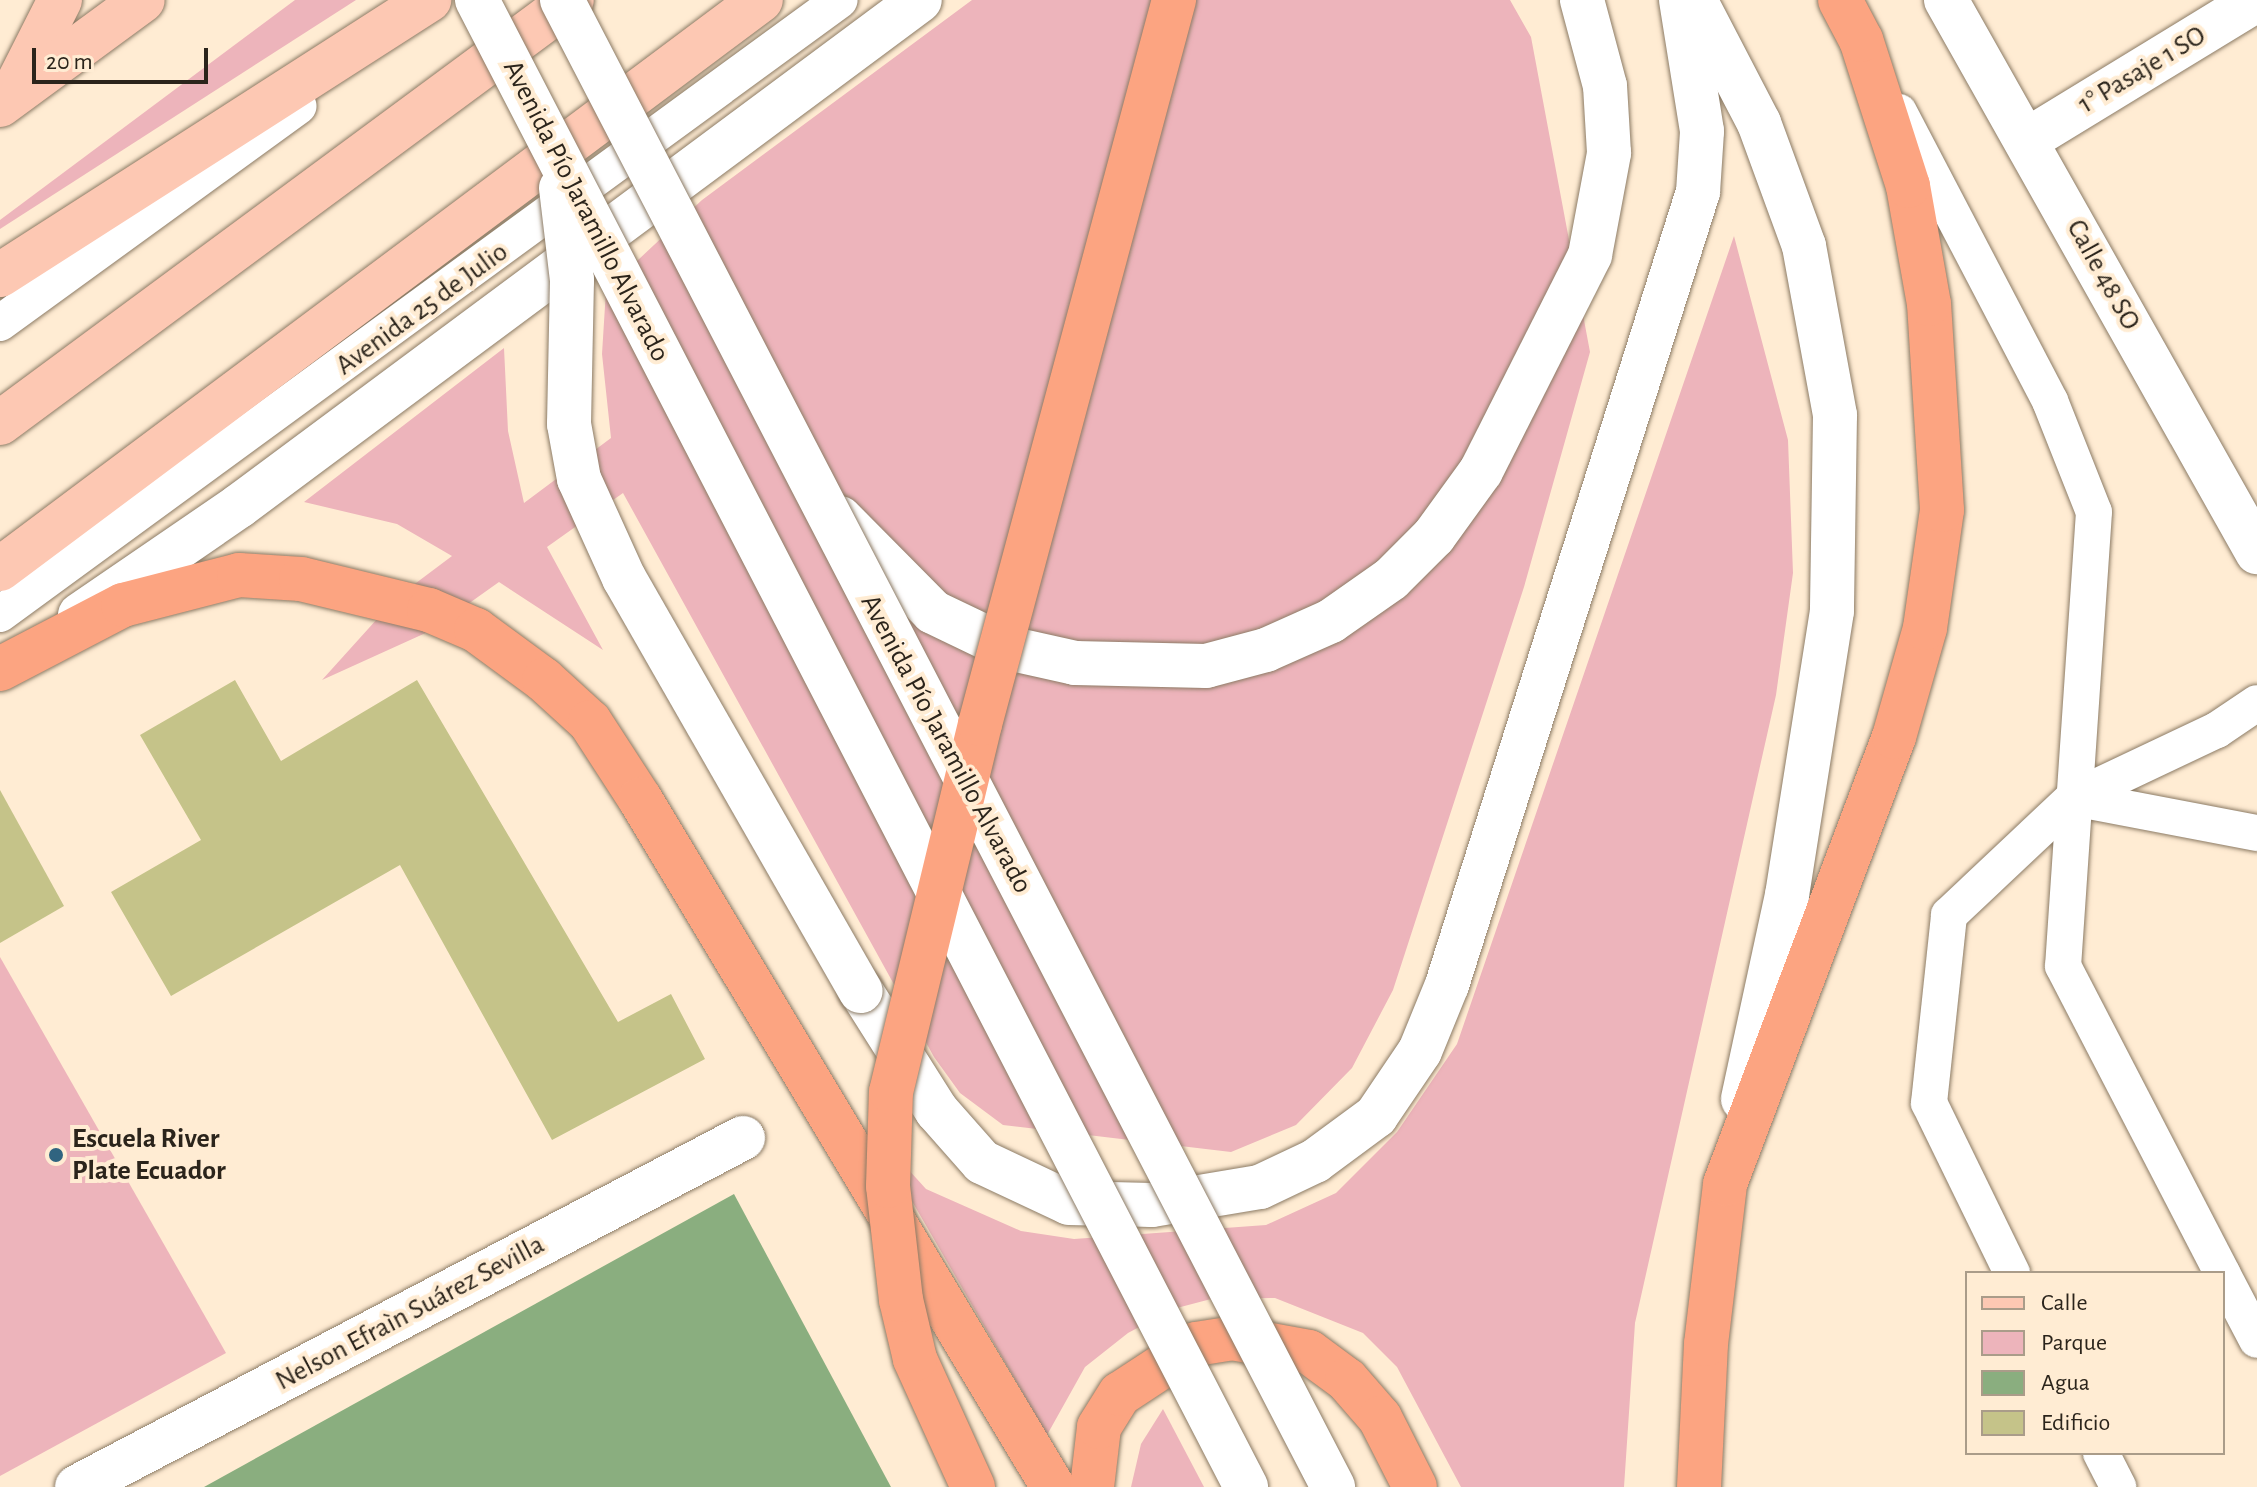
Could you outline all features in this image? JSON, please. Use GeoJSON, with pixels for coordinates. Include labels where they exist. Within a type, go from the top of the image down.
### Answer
{"type":"FeatureCollection","features":[{"type":"Feature","properties":{"kind":"highway"},"geometry":{"type":"LineString","coordinates":[[973,1487],[915,1359],[901,1300],[888,1186],[891,1092],[969,768],[1174,0]]}},
{"type":"Feature","properties":{"kind":"highway"},"geometry":{"type":"LineString","coordinates":[[1699,1487],[1706,1344],[1725,1184],[1894,737],[1925,628],[1942,510],[1929,304],[1908,186],[1861,40],[1840,0]]}},
{"type":"Feature","properties":{"kind":"highway"},"geometry":{"type":"LineString","coordinates":[[14,659],[123,605],[239,575],[301,579],[429,610],[476,630],[544,680],[590,722],[640,799],[1053,1487]]}},
{"type":"Feature","properties":{"kind":"highway"},"geometry":{"type":"LineString","coordinates":[[1092,1487],[1099,1427],[1120,1394],[1196,1344],[1232,1338],[1309,1352],[1347,1380],[1380,1418],[1415,1487]]}},
{"type":"Feature","properties":{"kind":"main road"},"geometry":{"type":"LineString","coordinates":[[6,101],[60,0]]}},
{"type":"Feature","properties":{"kind":"main road"},"geometry":{"type":"LineString","coordinates":[[6,101],[143,0]]}},
{"type":"Feature","properties":{"kind":"main road"},"geometry":{"type":"LineString","coordinates":[[0,275],[429,0]]}},
{"type":"Feature","properties":{"kind":"main road","name":"Avenida Pío Jaramillo Alvarado"},"geometry":{"type":"LineString","coordinates":[[477,0],[1246,1487]]}},
{"type":"Feature","properties":{"kind":"main road","name":"Avenida Pío Jaramillo Alvarado"},"geometry":{"type":"LineString","coordinates":[[562,0],[1333,1487]]}},
{"type":"Feature","properties":{"kind":"main road"},"geometry":{"type":"LineString","coordinates":[[0,423],[572,0]]}},
{"type":"Feature","properties":{"kind":"main road","name":"Avenida 25 de Julio"},"geometry":{"type":"LineString","coordinates":[[0,569],[761,0]]}},
{"type":"Feature","properties":{"kind":"main road"},"geometry":{"type":"LineString","coordinates":[[14,659],[239,506],[920,0]]}},
{"type":"Feature","properties":{"kind":"main road"},"geometry":{"type":"LineString","coordinates":[[812,487],[880,565],[933,612],[1008,648],[1075,663],[1206,666],[1266,650],[1331,621],[1391,579],[1434,536],[1481,471],[1590,255],[1609,153],[1605,86],[1582,0]]}},
{"type":"Feature","properties":{"kind":"main road"},"geometry":{"type":"LineString","coordinates":[[547,135],[569,219],[569,424],[579,479],[624,578],[861,991],[937,1111],[982,1162],[1069,1203],[1152,1205],[1260,1187],[1315,1161],[1376,1116],[1420,1051],[1447,985],[1698,192],[1702,131],[1681,0]]}},
{"type":"Feature","properties":{"kind":"main road"},"geometry":{"type":"LineString","coordinates":[[1695,0],[1759,123],[1804,246],[1822,320],[1835,430],[1832,611],[1787,895],[1725,1184]]}},
{"type":"Feature","properties":{"kind":"main road","name":"Calle 48 SO"},"geometry":{"type":"LineString","coordinates":[[1946,0],[2257,552]]}},
{"type":"Feature","properties":{"kind":"main road","name":"1° Pasaje 1 SO"},"geometry":{"type":"LineString","coordinates":[[2027,140],[2256,0]]}},
{"type":"Feature","properties":{"kind":"main road","name":"Nelson Efraìn Suárez Sevilla"},"geometry":{"type":"LineString","coordinates":[[77,1487],[743,1138]]}},
{"type":"Feature","properties":{"kind":"lane"},"geometry":{"type":"LineString","coordinates":[[0,323],[446,0]]}},
{"type":"Feature","properties":{"kind":"lane","name":"Avenida 25 de Julio"},"geometry":{"type":"LineString","coordinates":[[0,614],[840,0]]}},
{"type":"Feature","properties":{"kind":"lane"},"geometry":{"type":"LineString","coordinates":[[1861,40],[2050,401],[2094,512],[2063,966],[2221,1271]]}},
{"type":"Feature","properties":{"kind":"lane"},"geometry":{"type":"LineString","coordinates":[[2011,1271],[1929,1103],[1949,915],[2073,798],[2217,730],[2257,703]]}},
{"type":"Feature","properties":{"kind":"lane"},"geometry":{"type":"LineString","coordinates":[[2073,798],[2257,833]]}},
{"type":"Feature","properties":{"kind":"lane"},"geometry":{"type":"LineString","coordinates":[[2225,1278],[2257,1340]]}},
{"type":"Feature","properties":{"kind":"lane"},"geometry":{"type":"LineString","coordinates":[[2102,1455],[2118,1487]]}},
{"type":"Feature","properties":{"kind":"green space"},"geometry":{"type":"Polygon","coordinates":[[[295,0],[356,0],[0,229],[0,220],[295,0]]]}},
{"type":"Feature","properties":{"kind":"green space"},"geometry":{"type":"Polygon","coordinates":[[[972,0],[1510,0],[1531,37],[1590,352],[1524,587],[1393,990],[1352,1068],[1296,1125],[1231,1152],[1003,1125],[960,1093],[934,1057],[623,493],[547,547],[603,650],[499,582],[430,631],[322,680],[396,598],[452,556],[397,524],[304,502],[504,348],[508,431],[524,503],[611,438],[602,354],[606,290],[702,200],[972,0]]]}},
{"type":"Feature","properties":{"kind":"green space"},"geometry":{"type":"Polygon","coordinates":[[[1734,236],[1788,440],[1793,573],[1776,695],[1635,1323],[1624,1487],[1461,1487],[1397,1367],[1363,1333],[1275,1298],[1211,1299],[1173,1309],[1128,1333],[1085,1367],[1047,1435],[868,1125],[926,1189],[1021,1231],[1074,1239],[1266,1225],[1336,1193],[1397,1132],[1457,1044],[1734,236]]]}},
{"type":"Feature","properties":{"kind":"green space","name":"Escuela River Plate Ecuador"},"geometry":{"type":"Polygon","coordinates":[[[0,957],[226,1353],[0,1476],[0,957]]]}},
{"type":"Feature","properties":{"kind":"green space"},"geometry":{"type":"Polygon","coordinates":[[[1163,1409],[1204,1487],[1131,1487],[1141,1444],[1163,1409]]]}},
{"type":"Feature","properties":{"kind":"water"},"geometry":{"type":"Polygon","coordinates":[[[734,1194],[891,1487],[204,1487],[734,1194]]]}},
{"type":"Feature","properties":{"kind":"building"},"geometry":{"type":"Polygon","coordinates":[[[235,680],[281,761],[417,680],[618,1022],[671,994],[705,1059],[552,1140],[400,865],[171,996],[111,892],[201,840],[140,735],[235,680]]]}},
{"type":"Feature","properties":{"kind":"building"},"geometry":{"type":"Polygon","coordinates":[[[0,790],[64,906],[0,943],[0,790]]]}},
{"type":"Feature","properties":{"kind":"place","name":"Escuela River Plate Ecuador"},"geometry":{"type":"Point","coordinates":[56,1155]}}]}
